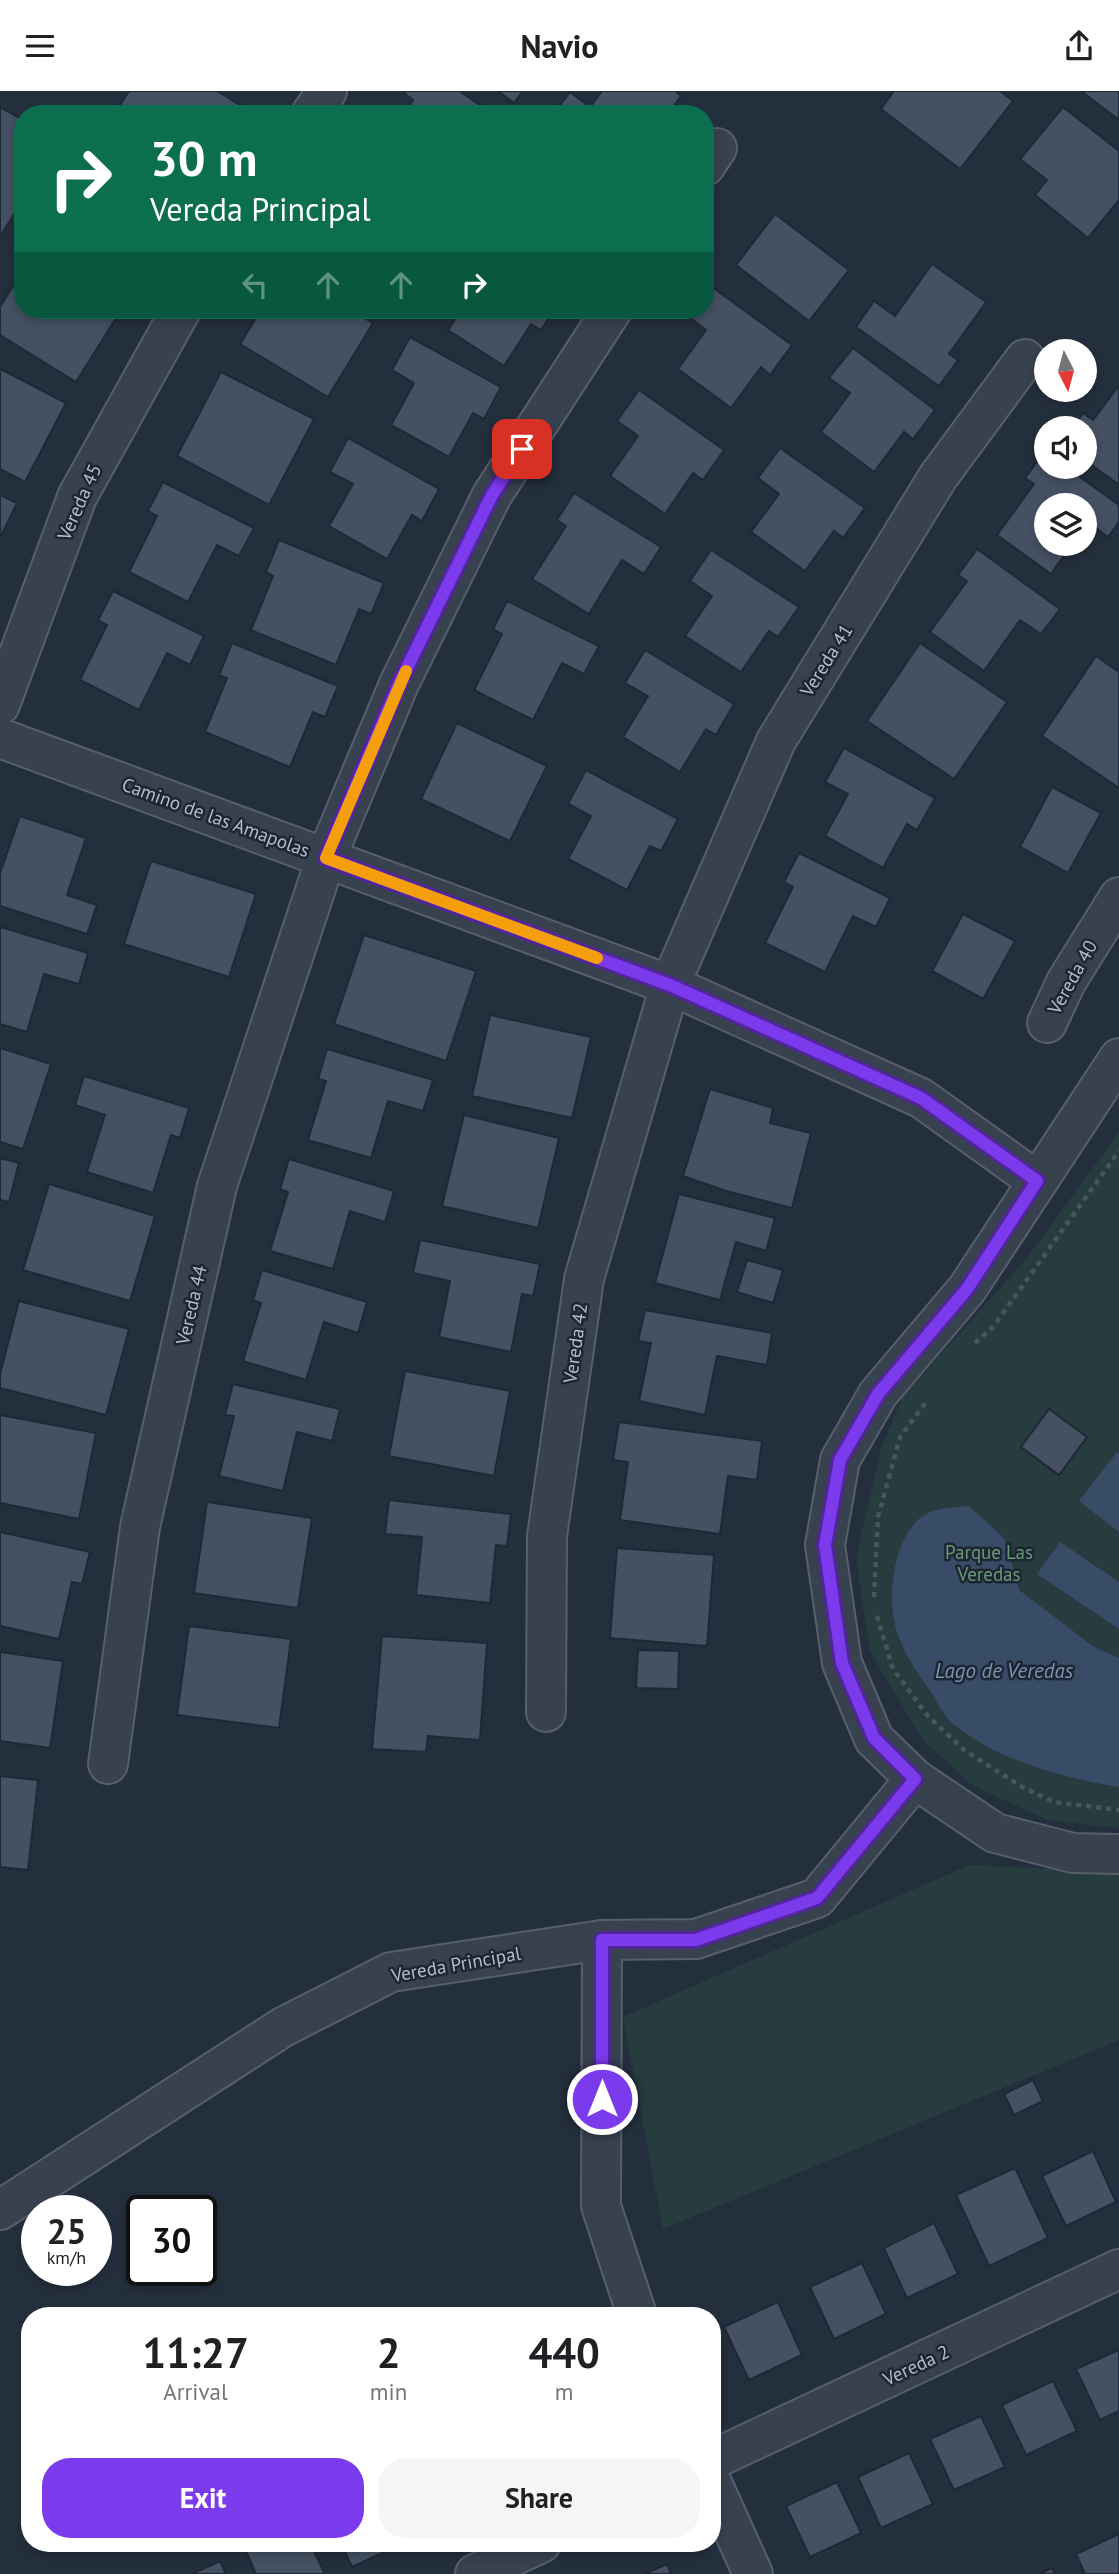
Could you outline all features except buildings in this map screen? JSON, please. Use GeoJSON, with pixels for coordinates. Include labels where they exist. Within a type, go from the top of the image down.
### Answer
{"type":"FeatureCollection","features":[{"type":"Feature","properties":{"kind":"street","name":"Vereda 45"},"geometry":{"type":"LineString","coordinates":[[0,705],[77,497],[176,319]]}},
{"type":"Feature","properties":{"kind":"street","name":"Vereda 44"},"geometry":{"type":"LineString","coordinates":[[108,1765],[140,1527],[217,1186],[326,858],[399,684],[492,495],[606,319]]}},
{"type":"Feature","properties":{"kind":"street","name":"Vereda 41"},"geometry":{"type":"LineString","coordinates":[[670,985],[776,741],[938,477],[1025,359]]}},
{"type":"Feature","properties":{"kind":"street","name":"Camino de las Amapolas"},"geometry":{"type":"LineString","coordinates":[[0,738],[670,985],[921,1098],[1037,1181]]}},
{"type":"Feature","properties":{"kind":"street","name":"Vereda 40"},"geometry":{"type":"LineString","coordinates":[[1047,1023],[1066,982],[1119,897]]}},
{"type":"Feature","properties":{"kind":"street","name":"Vereda 42"},"geometry":{"type":"LineString","coordinates":[[546,1712],[547,1536],[584,1279],[670,985]]}},
{"type":"Feature","properties":{"kind":"street"},"geometry":{"type":"LineString","coordinates":[[1119,1058],[967,1289],[878,1394],[840,1460],[825,1545],[842,1663],[874,1738],[915,1779],[995,1833],[1073,1853],[1119,1854]]}},
{"type":"Feature","properties":{"kind":"street","name":"Vereda Principal"},"geometry":{"type":"LineString","coordinates":[[0,2210],[283,2027],[391,1972],[602,1940],[696,1940],[817,1898],[915,1779]]}},
{"type":"Feature","properties":{"kind":"street"},"geometry":{"type":"LineString","coordinates":[[602,1940],[601,2206],[634,2307]]}},
{"type":"Feature","properties":{"kind":"street","name":"Vereda 2"},"geometry":{"type":"LineString","coordinates":[[721,2457],[1119,2269]]}},
{"type":"Feature","properties":{"kind":"street"},"geometry":{"type":"LineString","coordinates":[[721,2503],[753,2574]]}},
{"type":"Feature","properties":{"kind":"street"},"geometry":{"type":"LineString","coordinates":[[475,2574],[522,2552]]}},
{"type":"Feature","properties":{"kind":"path"},"geometry":{"type":"LineString","coordinates":[[974,1344],[993,1327],[1119,1151]]}},
{"type":"Feature","properties":{"kind":"path"},"geometry":{"type":"LineString","coordinates":[[874,1602],[878,1517],[900,1437],[931,1394]]}},
{"type":"Feature","properties":{"kind":"path"},"geometry":{"type":"LineString","coordinates":[[877,1613],[893,1669],[927,1715],[964,1751],[1022,1787],[1054,1802],[1119,1810]]}},
{"type":"Feature","properties":{"kind":"green space","name":"Parque Las Veredas"},"geometry":{"type":"Polygon","coordinates":[[[1119,1132],[1119,1828],[1047,1820],[972,1785],[923,1740],[870,1652],[856,1558],[881,1449],[902,1398],[1027,1258],[1119,1132]]]}},
{"type":"Feature","properties":{"kind":"green space"},"geometry":{"type":"Polygon","coordinates":[[[969,1865],[1119,1871],[1119,2040],[663,2229],[623,2017],[969,1865]]]}},
{"type":"Feature","properties":{"kind":"water"},"geometry":{"type":"Polygon","coordinates":[[[1117,1452],[1119,1454],[1119,1532],[1079,1501],[1117,1452]]]}},
{"type":"Feature","properties":{"kind":"water","name":"Lago de Veredas"},"geometry":{"type":"Polygon","coordinates":[[[969,1506],[1005,1539],[1019,1590],[1094,1647],[1119,1658],[1119,1787],[1030,1765],[969,1736],[946,1716],[907,1655],[895,1626],[892,1594],[893,1577],[902,1544],[924,1515],[943,1509],[969,1506]]]}},
{"type":"Feature","properties":{"kind":"water"},"geometry":{"type":"Polygon","coordinates":[[[1060,1542],[1119,1582],[1119,1629],[1037,1574],[1060,1542]]]}},
{"type":"Feature","properties":{"kind":"slow traffic"},"geometry":{"type":"LineString","coordinates":[[406,671],[326,858],[597,958]]}},
{"type":"Feature","properties":{"kind":"route"},"geometry":{"type":"LineString","coordinates":[[522,449],[492,495],[399,684],[326,858],[670,985],[921,1098],[1037,1181],[967,1289],[878,1394],[840,1460],[825,1545],[842,1663],[874,1738],[915,1779],[817,1898],[696,1940],[602,1940],[602,2099]]}}]}
